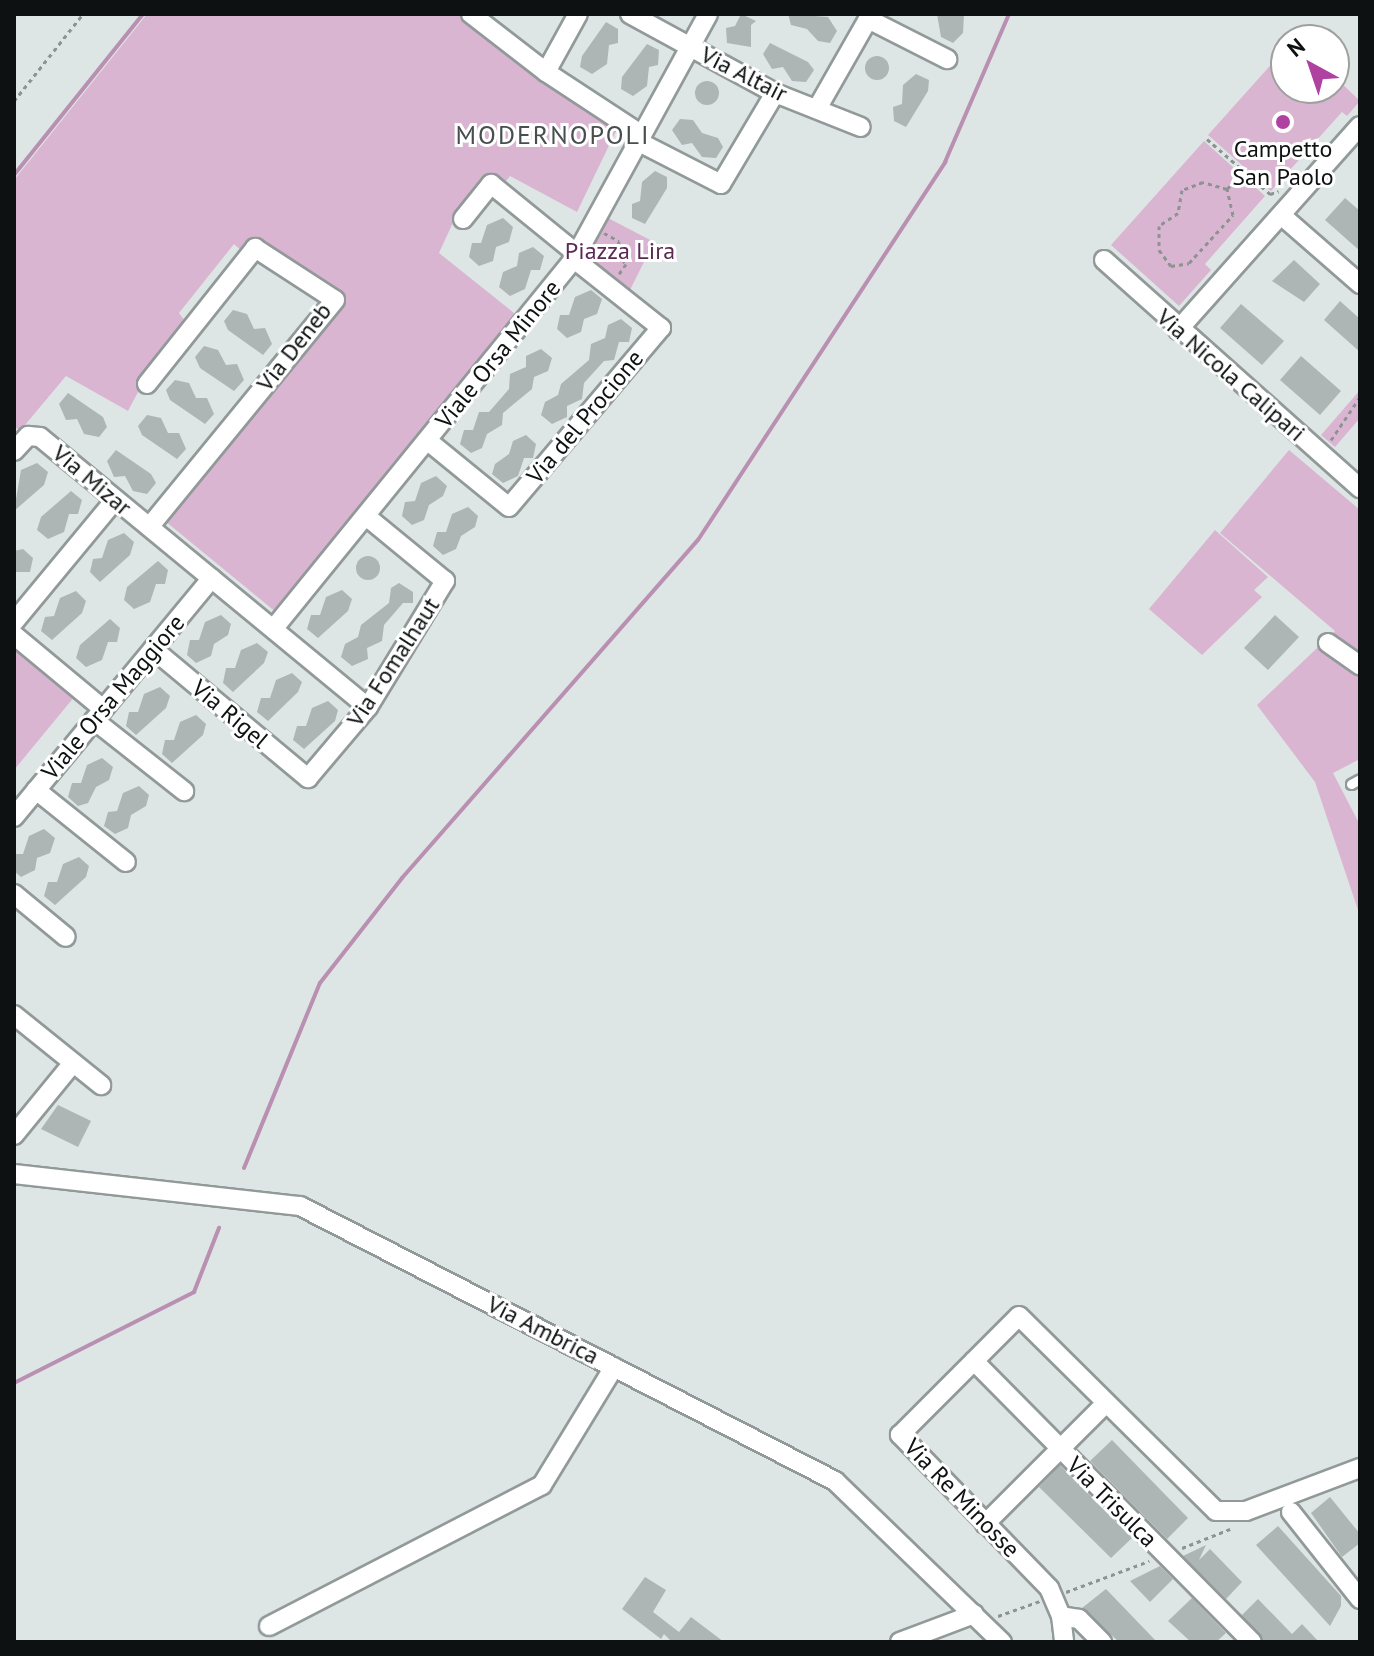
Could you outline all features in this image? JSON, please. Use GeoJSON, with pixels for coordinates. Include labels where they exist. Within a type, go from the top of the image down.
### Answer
{"type":"FeatureCollection","features":[{"type":"Feature","properties":{"kind":"street"},"geometry":{"type":"LineString","coordinates":[[471,14],[640,138],[721,184],[775,93]]}},
{"type":"Feature","properties":{"kind":"street"},"geometry":{"type":"LineString","coordinates":[[546,72],[578,14]]}},
{"type":"Feature","properties":{"kind":"street","name":"Via Altair"},"geometry":{"type":"LineString","coordinates":[[630,14],[775,93],[818,107],[861,127]]}},
{"type":"Feature","properties":{"kind":"street","name":"Viale Orsa Minore"},"geometry":{"type":"LineString","coordinates":[[274,628],[576,256],[708,14]]}},
{"type":"Feature","properties":{"kind":"street"},"geometry":{"type":"LineString","coordinates":[[818,107],[869,17],[947,59]]}},
{"type":"Feature","properties":{"kind":"street"},"geometry":{"type":"LineString","coordinates":[[1178,330],[1360,126]]}},
{"type":"Feature","properties":{"kind":"street"},"geometry":{"type":"LineString","coordinates":[[463,219],[491,184],[610,288]]}},
{"type":"Feature","properties":{"kind":"street"},"geometry":{"type":"LineString","coordinates":[[1281,215],[1360,284]]}},
{"type":"Feature","properties":{"kind":"street","name":"Via Deneb"},"geometry":{"type":"LineString","coordinates":[[147,384],[255,248],[335,300],[149,527]]}},
{"type":"Feature","properties":{"kind":"street","name":"Via Nicola Calipari"},"geometry":{"type":"LineString","coordinates":[[1104,260],[1178,330],[1360,488]]}},
{"type":"Feature","properties":{"kind":"street","name":"Via del Procione"},"geometry":{"type":"LineString","coordinates":[[428,441],[509,507],[661,328],[610,288]]}},
{"type":"Feature","properties":{"kind":"street","name":"Via Mizar"},"geometry":{"type":"LineString","coordinates":[[14,451],[34,435],[368,707]]}},
{"type":"Feature","properties":{"kind":"street"},"geometry":{"type":"LineString","coordinates":[[14,622],[115,500]]}},
{"type":"Feature","properties":{"kind":"street","name":"Via Fomalhaut"},"geometry":{"type":"LineString","coordinates":[[308,778],[368,707],[445,581],[367,517]]}},
{"type":"Feature","properties":{"kind":"street","name":"Viale Orsa Maggiore"},"geometry":{"type":"LineString","coordinates":[[16,811],[212,578]]}},
{"type":"Feature","properties":{"kind":"street"},"geometry":{"type":"LineString","coordinates":[[14,635],[184,791]]}},
{"type":"Feature","properties":{"kind":"street"},"geometry":{"type":"LineString","coordinates":[[1328,643],[1360,665]]}},
{"type":"Feature","properties":{"kind":"street","name":"Via Rigel"},"geometry":{"type":"LineString","coordinates":[[153,649],[308,778]]}},
{"type":"Feature","properties":{"kind":"street"},"geometry":{"type":"LineString","coordinates":[[36,790],[126,862]]}},
{"type":"Feature","properties":{"kind":"street"},"geometry":{"type":"LineString","coordinates":[[14,894],[66,937]]}},
{"type":"Feature","properties":{"kind":"street"},"geometry":{"type":"LineString","coordinates":[[14,1015],[101,1085]]}},
{"type":"Feature","properties":{"kind":"street"},"geometry":{"type":"LineString","coordinates":[[14,1135],[73,1063]]}},
{"type":"Feature","properties":{"kind":"street","name":"Via Ambrica"},"geometry":{"type":"LineString","coordinates":[[14,1174],[300,1206],[835,1481],[1002,1642]]}},
{"type":"Feature","properties":{"kind":"street","name":"Via Re Minosse"},"geometry":{"type":"LineString","coordinates":[[1056,1596],[900,1435],[1019,1316],[1105,1404]]}},
{"type":"Feature","properties":{"kind":"street","name":"Via Trisulca"},"geometry":{"type":"LineString","coordinates":[[974,1361],[1252,1642]]}},
{"type":"Feature","properties":{"kind":"street"},"geometry":{"type":"LineString","coordinates":[[269,1626],[542,1485],[614,1367]]}},
{"type":"Feature","properties":{"kind":"street"},"geometry":{"type":"LineString","coordinates":[[985,1524],[1105,1404],[1199,1500],[1216,1511],[1246,1511],[1360,1468]]}},
{"type":"Feature","properties":{"kind":"street"},"geometry":{"type":"LineString","coordinates":[[1291,1512],[1360,1599]]}},
{"type":"Feature","properties":{"kind":"street"},"geometry":{"type":"LineString","coordinates":[[1056,1596],[1064,1642]]}},
{"type":"Feature","properties":{"kind":"street"},"geometry":{"type":"LineString","coordinates":[[1061,1616],[1079,1619],[1102,1642]]}},
{"type":"Feature","properties":{"kind":"street"},"geometry":{"type":"LineString","coordinates":[[900,1642],[977,1618]]}},
{"type":"Feature","properties":{"kind":"path"},"geometry":{"type":"LineString","coordinates":[[14,101],[83,14]]}},
{"type":"Feature","properties":{"kind":"path"},"geometry":{"type":"LineString","coordinates":[[1207,139],[1270,194]]}},
{"type":"Feature","properties":{"kind":"path"},"geometry":{"type":"LineString","coordinates":[[1227,189],[1244,171]]}},
{"type":"Feature","properties":{"kind":"path"},"geometry":{"type":"LineString","coordinates":[[1203,182],[1227,189],[1233,215],[1189,263],[1171,266],[1159,250],[1159,226],[1178,213],[1182,190],[1203,182]]}},
{"type":"Feature","properties":{"kind":"path"},"geometry":{"type":"LineString","coordinates":[[593,226],[619,241],[617,253],[626,264],[610,288]]}},
{"type":"Feature","properties":{"kind":"path"},"geometry":{"type":"LineString","coordinates":[[1329,441],[1360,397]]}},
{"type":"Feature","properties":{"kind":"path"},"geometry":{"type":"LineString","coordinates":[[977,1618],[1056,1596],[1165,1555],[1232,1528],[1246,1511]]}},
{"type":"Feature","properties":{"kind":"green space"},"geometry":{"type":"Polygon","coordinates":[[[147,14],[461,14],[527,63],[524,69],[616,131],[577,212],[510,176],[502,186],[488,175],[456,216],[439,253],[519,317],[277,613],[165,521],[345,296],[254,240],[243,252],[234,244],[179,313],[185,321],[154,362],[128,411],[66,376],[20,431],[14,426],[14,180],[147,14]]]}},
{"type":"Feature","properties":{"kind":"green space"},"geometry":{"type":"Polygon","coordinates":[[[1270,66],[1270,104],[1350,104],[1350,91],[1360,101],[1347,116],[1342,112],[1271,191],[1208,135],[1270,66]]]}},
{"type":"Feature","properties":{"kind":"green space"},"geometry":{"type":"Polygon","coordinates":[[[1204,141],[1265,196],[1205,264],[1211,270],[1179,306],[1111,245],[1204,141]]]}},
{"type":"Feature","properties":{"kind":"green space","name":"Piazza Lira"},"geometry":{"type":"Polygon","coordinates":[[[608,218],[654,242],[629,292],[587,258],[608,218]]]}},
{"type":"Feature","properties":{"kind":"green space"},"geometry":{"type":"Polygon","coordinates":[[[1360,390],[1360,418],[1335,447],[1321,435],[1360,390]]]}},
{"type":"Feature","properties":{"kind":"green space"},"geometry":{"type":"Polygon","coordinates":[[[1289,450],[1360,510],[1360,759],[1333,773],[1360,825],[1360,916],[1315,782],[1257,705],[1335,631],[1220,533],[1289,450]]]}},
{"type":"Feature","properties":{"kind":"green space"},"geometry":{"type":"Polygon","coordinates":[[[1215,530],[1268,577],[1254,590],[1262,597],[1202,655],[1149,609],[1215,530]]]}},
{"type":"Feature","properties":{"kind":"green space"},"geometry":{"type":"Polygon","coordinates":[[[14,645],[75,696],[14,770],[14,645]]]}},
{"type":"Feature","properties":{"kind":"building"},"geometry":{"type":"Polygon","coordinates":[[[741,14],[756,21],[751,25],[751,47],[727,43],[726,28],[735,26],[741,14]]]}},
{"type":"Feature","properties":{"kind":"building"},"geometry":{"type":"Polygon","coordinates":[[[788,14],[828,17],[837,31],[830,43],[818,41],[807,29],[791,25],[788,14]]]}},
{"type":"Feature","properties":{"kind":"building"},"geometry":{"type":"Polygon","coordinates":[[[937,14],[964,14],[963,33],[953,43],[941,37],[937,14]]]}},
{"type":"Feature","properties":{"kind":"building"},"geometry":{"type":"Polygon","coordinates":[[[606,22],[618,29],[618,43],[609,45],[607,64],[592,74],[580,67],[582,56],[606,22]]]}},
{"type":"Feature","properties":{"kind":"building"},"geometry":{"type":"Polygon","coordinates":[[[770,43],[808,62],[814,70],[806,82],[792,81],[783,67],[772,69],[763,54],[770,43]]]}},
{"type":"Feature","properties":{"kind":"building"},"geometry":{"type":"Polygon","coordinates":[[[647,44],[659,50],[658,65],[649,67],[647,86],[633,96],[621,89],[622,77],[647,44]]]}},
{"type":"Feature","properties":{"kind":"building"},"geometry":{"type":"Polygon","coordinates":[[[877,56],[886,59],[889,68],[886,77],[877,80],[868,77],[865,68],[868,59],[877,56]]]}},
{"type":"Feature","properties":{"kind":"building"},"geometry":{"type":"Polygon","coordinates":[[[916,74],[929,80],[928,91],[906,127],[894,121],[893,107],[902,104],[903,85],[916,74]]]}},
{"type":"Feature","properties":{"kind":"building"},"geometry":{"type":"Polygon","coordinates":[[[707,81],[718,88],[719,93],[712,104],[707,105],[696,98],[695,93],[702,82],[707,81]]]}},
{"type":"Feature","properties":{"kind":"building"},"geometry":{"type":"Polygon","coordinates":[[[680,119],[693,120],[702,133],[718,138],[723,147],[716,158],[702,157],[692,143],[682,145],[672,130],[680,119]]]}},
{"type":"Feature","properties":{"kind":"building"},"geometry":{"type":"Polygon","coordinates":[[[655,171],[667,177],[667,188],[645,224],[632,218],[632,204],[640,201],[642,182],[655,171]]]}},
{"type":"Feature","properties":{"kind":"building"},"geometry":{"type":"Polygon","coordinates":[[[1345,198],[1360,211],[1360,251],[1325,220],[1345,198]]]}},
{"type":"Feature","properties":{"kind":"building"},"geometry":{"type":"Polygon","coordinates":[[[503,218],[513,227],[509,242],[496,247],[493,261],[479,266],[469,257],[472,243],[481,243],[487,225],[503,218]]]}},
{"type":"Feature","properties":{"kind":"building"},"geometry":{"type":"Polygon","coordinates":[[[533,247],[544,256],[540,270],[531,270],[525,289],[510,296],[499,287],[503,272],[517,266],[519,253],[533,247]]]}},
{"type":"Feature","properties":{"kind":"building"},"geometry":{"type":"Polygon","coordinates":[[[1294,260],[1320,284],[1304,302],[1272,281],[1294,260]]]}},
{"type":"Feature","properties":{"kind":"building"},"geometry":{"type":"Polygon","coordinates":[[[591,290],[602,299],[597,314],[584,319],[581,332],[567,338],[557,329],[560,315],[569,315],[575,297],[591,290]]]}},
{"type":"Feature","properties":{"kind":"building"},"geometry":{"type":"Polygon","coordinates":[[[1340,301],[1360,319],[1360,352],[1324,320],[1340,301]]]}},
{"type":"Feature","properties":{"kind":"building"},"geometry":{"type":"Polygon","coordinates":[[[1241,304],[1284,341],[1262,365],[1220,328],[1241,304]]]}},
{"type":"Feature","properties":{"kind":"building"},"geometry":{"type":"Polygon","coordinates":[[[233,310],[247,314],[254,329],[265,328],[272,344],[263,355],[228,330],[224,321],[233,310]]]}},
{"type":"Feature","properties":{"kind":"building"},"geometry":{"type":"Polygon","coordinates":[[[621,319],[632,328],[629,342],[619,342],[614,360],[604,361],[584,383],[582,399],[567,406],[567,417],[552,424],[541,415],[545,402],[558,395],[561,384],[589,360],[591,344],[605,338],[608,325],[621,319]]]}},
{"type":"Feature","properties":{"kind":"building"},"geometry":{"type":"Polygon","coordinates":[[[204,346],[218,350],[226,365],[237,364],[244,380],[234,391],[200,368],[195,357],[204,346]]]}},
{"type":"Feature","properties":{"kind":"building"},"geometry":{"type":"Polygon","coordinates":[[[541,349],[552,358],[548,371],[534,377],[532,389],[503,413],[502,425],[487,434],[482,448],[471,453],[460,444],[464,430],[473,430],[479,412],[489,412],[509,389],[510,374],[526,367],[526,356],[541,349]]]}},
{"type":"Feature","properties":{"kind":"building"},"geometry":{"type":"Polygon","coordinates":[[[1301,356],[1341,391],[1320,415],[1280,380],[1301,356]]]}},
{"type":"Feature","properties":{"kind":"building"},"geometry":{"type":"Polygon","coordinates":[[[175,380],[189,383],[196,398],[207,398],[214,414],[205,424],[170,400],[166,390],[175,380]]]}},
{"type":"Feature","properties":{"kind":"building"},"geometry":{"type":"Polygon","coordinates":[[[68,393],[103,417],[107,427],[99,437],[84,434],[77,419],[66,420],[59,404],[68,393]]]}},
{"type":"Feature","properties":{"kind":"building"},"geometry":{"type":"Polygon","coordinates":[[[147,415],[161,418],[168,433],[179,433],[186,449],[177,459],[142,435],[138,426],[147,415]]]}},
{"type":"Feature","properties":{"kind":"building"},"geometry":{"type":"Polygon","coordinates":[[[526,435],[536,444],[533,458],[524,458],[518,476],[503,483],[492,474],[495,464],[509,454],[513,441],[526,435]]]}},
{"type":"Feature","properties":{"kind":"building"},"geometry":{"type":"Polygon","coordinates":[[[116,450],[151,474],[156,483],[147,494],[133,491],[125,476],[114,477],[107,461],[116,450]]]}},
{"type":"Feature","properties":{"kind":"building"},"geometry":{"type":"Polygon","coordinates":[[[37,463],[48,472],[44,485],[14,511],[21,470],[37,463]]]}},
{"type":"Feature","properties":{"kind":"building"},"geometry":{"type":"Polygon","coordinates":[[[436,476],[447,486],[443,496],[429,505],[424,520],[412,525],[402,516],[405,502],[415,501],[421,483],[436,476]]]}},
{"type":"Feature","properties":{"kind":"building"},"geometry":{"type":"Polygon","coordinates":[[[71,491],[82,500],[78,514],[69,514],[64,532],[48,539],[37,530],[41,517],[71,491]]]}},
{"type":"Feature","properties":{"kind":"building"},"geometry":{"type":"Polygon","coordinates":[[[468,507],[478,516],[475,527],[461,536],[456,549],[443,555],[433,546],[437,532],[446,532],[452,514],[468,507]]]}},
{"type":"Feature","properties":{"kind":"building"},"geometry":{"type":"Polygon","coordinates":[[[124,533],[134,542],[130,555],[100,582],[90,572],[93,559],[102,558],[108,540],[124,533]]]}},
{"type":"Feature","properties":{"kind":"building"},"geometry":{"type":"Polygon","coordinates":[[[23,549],[33,558],[30,572],[14,572],[14,551],[23,549]]]}},
{"type":"Feature","properties":{"kind":"building"},"geometry":{"type":"Polygon","coordinates":[[[368,556],[377,559],[380,568],[377,577],[368,580],[359,577],[356,568],[359,559],[368,556]]]}},
{"type":"Feature","properties":{"kind":"building"},"geometry":{"type":"Polygon","coordinates":[[[158,561],[168,570],[165,584],[156,584],[150,602],[134,609],[124,600],[127,587],[158,561]]]}},
{"type":"Feature","properties":{"kind":"building"},"geometry":{"type":"Polygon","coordinates":[[[399,583],[413,592],[413,603],[403,603],[384,625],[382,641],[367,648],[368,659],[352,666],[341,657],[345,644],[358,637],[361,625],[389,603],[391,588],[399,583]]]}},
{"type":"Feature","properties":{"kind":"building"},"geometry":{"type":"Polygon","coordinates":[[[342,590],[352,599],[348,611],[318,638],[307,629],[311,615],[320,615],[326,597],[342,590]]]}},
{"type":"Feature","properties":{"kind":"building"},"geometry":{"type":"Polygon","coordinates":[[[76,591],[86,601],[82,613],[52,640],[41,631],[45,617],[54,616],[60,598],[76,591]]]}},
{"type":"Feature","properties":{"kind":"building"},"geometry":{"type":"Polygon","coordinates":[[[221,615],[231,624],[228,635],[214,644],[211,656],[196,663],[187,655],[190,640],[199,640],[205,622],[221,615]]]}},
{"type":"Feature","properties":{"kind":"building"},"geometry":{"type":"Polygon","coordinates":[[[1275,615],[1299,637],[1268,670],[1244,648],[1275,615]]]}},
{"type":"Feature","properties":{"kind":"building"},"geometry":{"type":"Polygon","coordinates":[[[110,619],[120,628],[117,642],[108,642],[102,660],[86,667],[76,658],[80,645],[110,619]]]}},
{"type":"Feature","properties":{"kind":"building"},"geometry":{"type":"Polygon","coordinates":[[[257,643],[268,652],[264,663],[233,692],[223,683],[226,668],[235,668],[241,650],[257,643]]]}},
{"type":"Feature","properties":{"kind":"building"},"geometry":{"type":"Polygon","coordinates":[[[292,673],[302,682],[298,692],[268,721],[257,712],[261,698],[270,698],[276,680],[292,673]]]}},
{"type":"Feature","properties":{"kind":"building"},"geometry":{"type":"Polygon","coordinates":[[[160,687],[170,696],[166,708],[136,735],[126,726],[129,712],[138,712],[144,694],[160,687]]]}},
{"type":"Feature","properties":{"kind":"building"},"geometry":{"type":"Polygon","coordinates":[[[328,701],[338,710],[335,721],[304,749],[293,740],[297,726],[306,726],[312,708],[328,701]]]}},
{"type":"Feature","properties":{"kind":"building"},"geometry":{"type":"Polygon","coordinates":[[[196,715],[206,724],[203,735],[172,763],[162,754],[165,740],[174,740],[180,722],[196,715]]]}},
{"type":"Feature","properties":{"kind":"building"},"geometry":{"type":"Polygon","coordinates":[[[102,758],[113,767],[109,780],[96,787],[88,803],[78,806],[68,797],[72,783],[81,783],[87,765],[102,758]]]}},
{"type":"Feature","properties":{"kind":"building"},"geometry":{"type":"Polygon","coordinates":[[[139,786],[149,795],[146,806],[131,815],[128,828],[115,834],[104,826],[108,812],[117,811],[123,793],[139,786]]]}},
{"type":"Feature","properties":{"kind":"building"},"geometry":{"type":"Polygon","coordinates":[[[44,829],[55,838],[50,853],[37,858],[35,870],[21,877],[14,871],[14,854],[23,854],[29,836],[44,829]]]}},
{"type":"Feature","properties":{"kind":"building"},"geometry":{"type":"Polygon","coordinates":[[[79,857],[89,866],[86,877],[55,905],[44,896],[48,882],[57,882],[63,864],[79,857]]]}},
{"type":"Feature","properties":{"kind":"building"},"geometry":{"type":"Polygon","coordinates":[[[58,1105],[91,1121],[78,1147],[41,1129],[58,1105]]]}},
{"type":"Feature","properties":{"kind":"building"},"geometry":{"type":"Polygon","coordinates":[[[1112,1440],[1188,1518],[1167,1539],[1090,1461],[1112,1440]]]}},
{"type":"Feature","properties":{"kind":"building"},"geometry":{"type":"Polygon","coordinates":[[[1060,1465],[1132,1538],[1111,1558],[1039,1487],[1060,1465]]]}},
{"type":"Feature","properties":{"kind":"building"},"geometry":{"type":"Polygon","coordinates":[[[1330,1497],[1360,1534],[1360,1543],[1342,1557],[1311,1513],[1330,1497]]]}},
{"type":"Feature","properties":{"kind":"building"},"geometry":{"type":"Polygon","coordinates":[[[1278,1526],[1341,1596],[1341,1606],[1330,1626],[1256,1545],[1278,1526]]]}},
{"type":"Feature","properties":{"kind":"building"},"geometry":{"type":"Polygon","coordinates":[[[1206,1545],[1199,1560],[1210,1549],[1242,1582],[1226,1599],[1183,1556],[1206,1545]]]}},
{"type":"Feature","properties":{"kind":"building"},"geometry":{"type":"Polygon","coordinates":[[[1160,1566],[1173,1579],[1150,1602],[1130,1581],[1160,1566]]]}},
{"type":"Feature","properties":{"kind":"building"},"geometry":{"type":"Polygon","coordinates":[[[645,1577],[666,1590],[653,1612],[679,1632],[691,1617],[724,1642],[672,1642],[664,1634],[661,1639],[622,1609],[645,1577]]]}},
{"type":"Feature","properties":{"kind":"building"},"geometry":{"type":"Polygon","coordinates":[[[1106,1589],[1157,1642],[1119,1642],[1082,1608],[1106,1589]]]}},
{"type":"Feature","properties":{"kind":"building"},"geometry":{"type":"Polygon","coordinates":[[[1192,1598],[1226,1633],[1216,1642],[1191,1642],[1168,1621],[1192,1598]]]}},
{"type":"Feature","properties":{"kind":"building"},"geometry":{"type":"Polygon","coordinates":[[[1258,1599],[1292,1634],[1302,1624],[1319,1642],[1264,1642],[1242,1615],[1258,1599]]]}},
{"type":"Feature","properties":{"kind":"waterway"},"geometry":{"type":"LineString","coordinates":[[14,175],[143,14]]}},
{"type":"Feature","properties":{"kind":"waterway"},"geometry":{"type":"LineString","coordinates":[[244,1168],[320,983],[402,878],[698,540],[945,162],[1009,14]]}},
{"type":"Feature","properties":{"kind":"waterway"},"geometry":{"type":"LineString","coordinates":[[14,1383],[194,1292],[219,1228]]}},
{"type":"Feature","properties":{"kind":"place","name":"Campetto San Paolo"},"geometry":{"type":"Point","coordinates":[1283,122]}},
{"type":"Feature","properties":{"kind":"district","name":"MODERNOPOLI"},"geometry":{"type":"Point","coordinates":[553,135]}}]}
